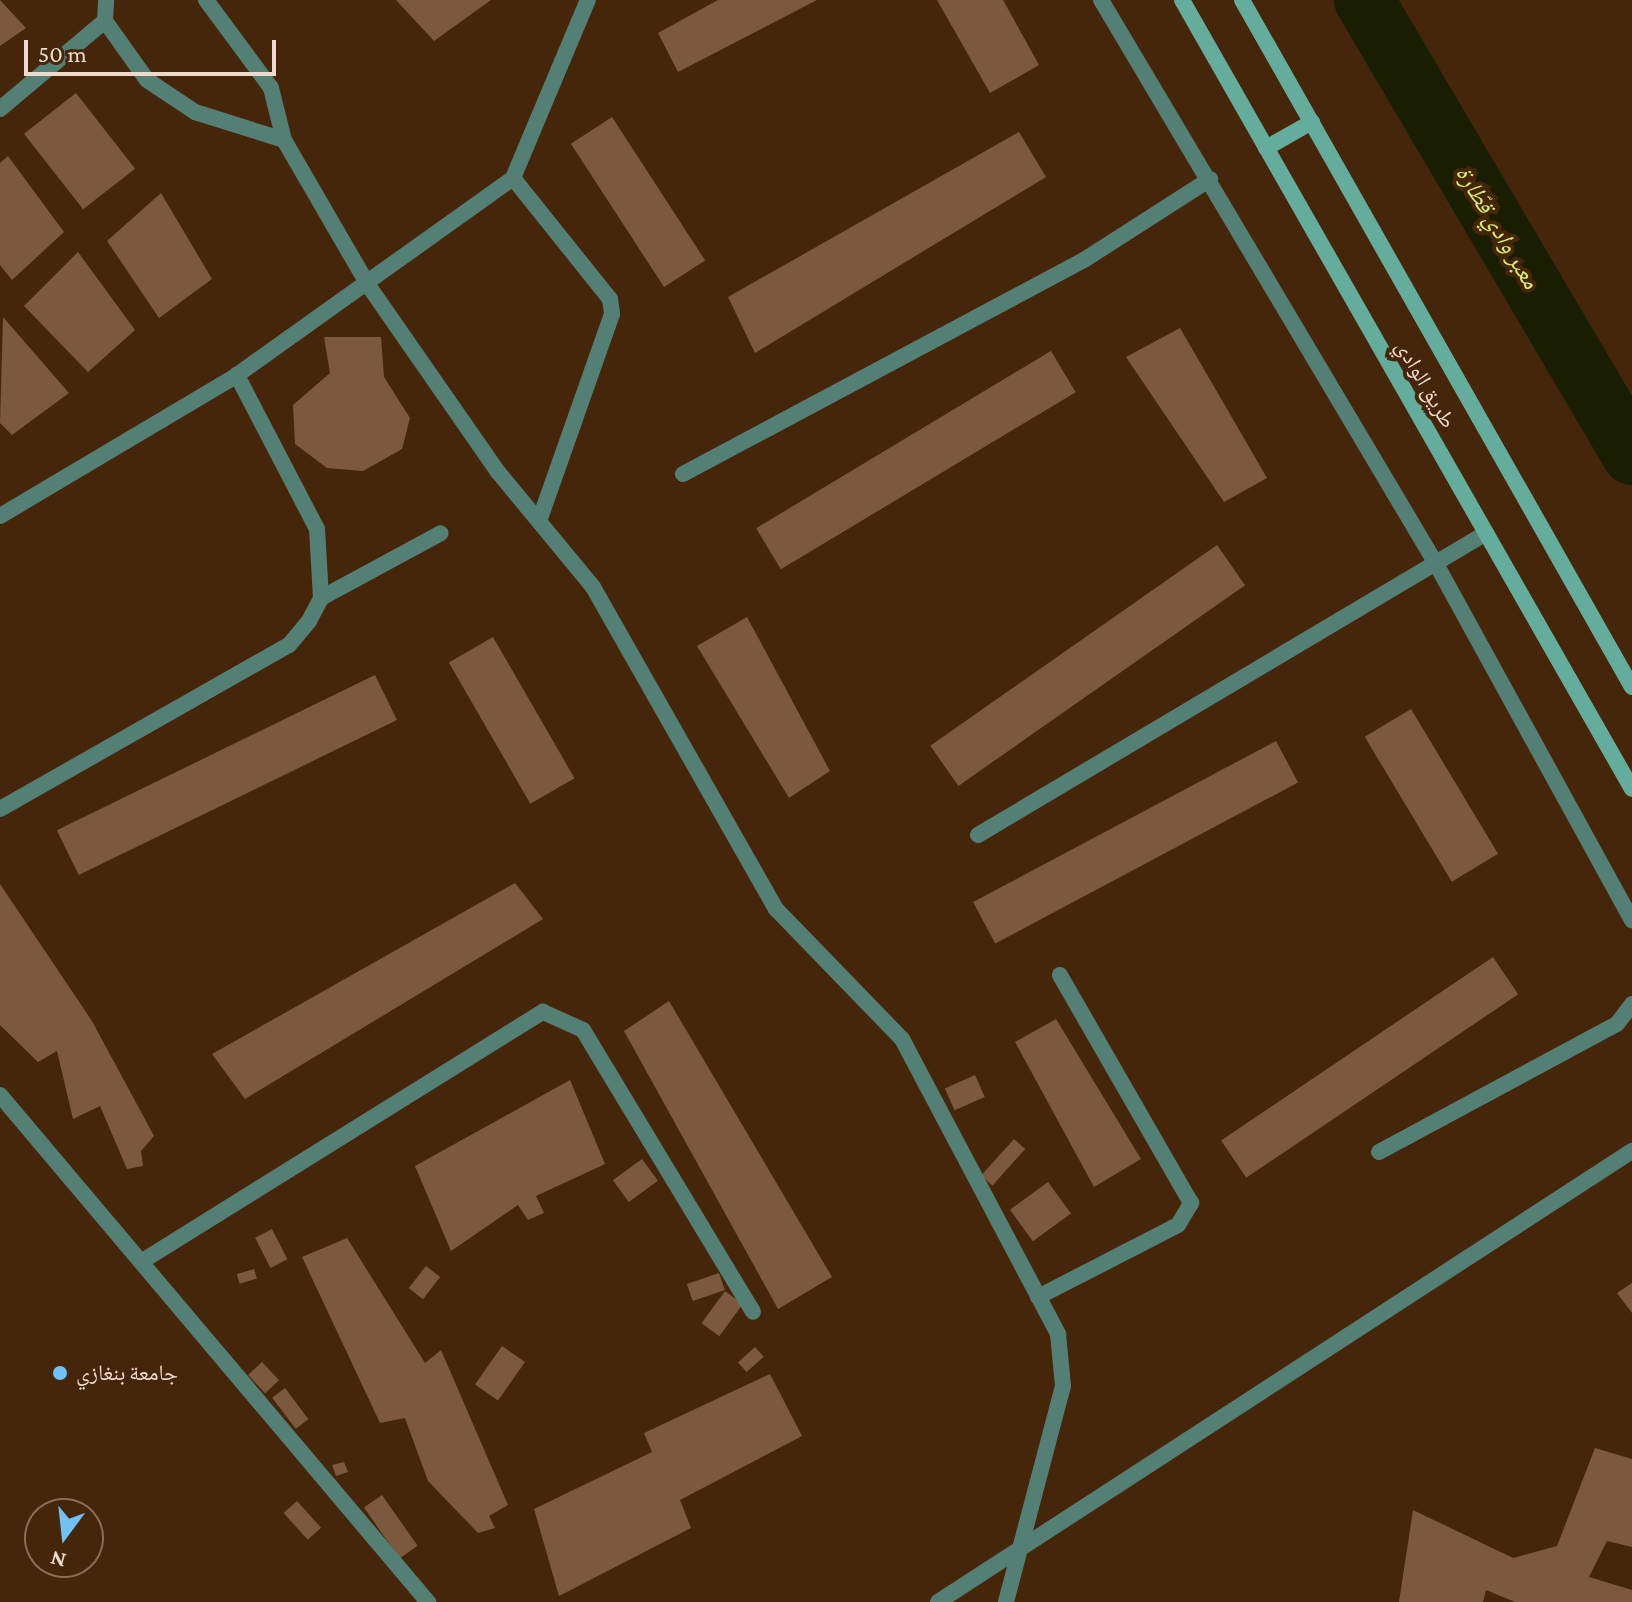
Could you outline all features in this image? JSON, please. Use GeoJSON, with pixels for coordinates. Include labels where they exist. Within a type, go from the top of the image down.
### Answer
{"type":"FeatureCollection","features":[{"type":"Feature","properties":{"kind":"main road","name":"طريق الوادي"},"geometry":{"type":"LineString","coordinates":[[1182,0],[1632,789]]}},
{"type":"Feature","properties":{"kind":"main road","name":"طريق الوادي"},"geometry":{"type":"LineString","coordinates":[[1242,0],[1632,687]]}},
{"type":"Feature","properties":{"kind":"main road"},"geometry":{"type":"LineString","coordinates":[[1266,148],[1312,122]]}},
{"type":"Feature","properties":{"kind":"street"},"geometry":{"type":"LineString","coordinates":[[106,0],[105,21],[147,80],[195,112],[284,140]]}},
{"type":"Feature","properties":{"kind":"street"},"geometry":{"type":"LineString","coordinates":[[206,0],[271,88],[284,140],[368,285],[539,521],[593,587],[776,909],[902,1039],[1038,1297],[1066,1360],[1006,1602]]}},
{"type":"Feature","properties":{"kind":"street"},"geometry":{"type":"LineString","coordinates":[[0,516],[237,375],[368,285],[513,178],[588,0]]}},
{"type":"Feature","properties":{"kind":"street"},"geometry":{"type":"LineString","coordinates":[[1101,0],[1435,562],[1632,921]]}},
{"type":"Feature","properties":{"kind":"street"},"geometry":{"type":"LineString","coordinates":[[0,109],[105,21]]}},
{"type":"Feature","properties":{"kind":"street"},"geometry":{"type":"LineString","coordinates":[[513,178],[610,299],[612,314],[539,521]]}},
{"type":"Feature","properties":{"kind":"street"},"geometry":{"type":"LineString","coordinates":[[683,474],[1084,260],[1210,179]]}},
{"type":"Feature","properties":{"kind":"street"},"geometry":{"type":"LineString","coordinates":[[237,375],[317,529],[321,598]]}},
{"type":"Feature","properties":{"kind":"street"},"geometry":{"type":"LineString","coordinates":[[0,809],[289,645],[321,598],[441,533]]}},
{"type":"Feature","properties":{"kind":"street"},"geometry":{"type":"LineString","coordinates":[[978,835],[1486,533]]}},
{"type":"Feature","properties":{"kind":"street"},"geometry":{"type":"LineString","coordinates":[[1038,1297],[1178,1225],[1191,1203],[1060,975]]}},
{"type":"Feature","properties":{"kind":"street"},"geometry":{"type":"LineString","coordinates":[[1379,1152],[1617,1024],[1632,1004]]}},
{"type":"Feature","properties":{"kind":"street"},"geometry":{"type":"LineString","coordinates":[[144,1260],[543,1012],[583,1030],[753,1312]]}},
{"type":"Feature","properties":{"kind":"street"},"geometry":{"type":"LineString","coordinates":[[0,1095],[144,1260],[428,1602]]}},
{"type":"Feature","properties":{"kind":"street"},"geometry":{"type":"LineString","coordinates":[[938,1602],[1632,1151]]}},
{"type":"Feature","properties":{"kind":"building"},"geometry":{"type":"Polygon","coordinates":[[[0,0],[26,28],[0,46],[0,0]]]}},
{"type":"Feature","properties":{"kind":"building"},"geometry":{"type":"Polygon","coordinates":[[[396,0],[491,0],[434,41],[396,0]]]}},
{"type":"Feature","properties":{"kind":"building"},"geometry":{"type":"Polygon","coordinates":[[[718,0],[817,0],[678,72],[658,33],[718,0]]]}},
{"type":"Feature","properties":{"kind":"building"},"geometry":{"type":"Polygon","coordinates":[[[937,0],[1003,0],[1039,65],[990,93],[937,0]]]}},
{"type":"Feature","properties":{"kind":"building"},"geometry":{"type":"Polygon","coordinates":[[[76,93],[135,169],[83,209],[24,134],[76,93]]]}},
{"type":"Feature","properties":{"kind":"building"},"geometry":{"type":"Polygon","coordinates":[[[612,117],[705,260],[664,287],[571,144],[612,117]]]}},
{"type":"Feature","properties":{"kind":"building"},"geometry":{"type":"Polygon","coordinates":[[[1019,132],[1046,177],[755,353],[728,297],[1019,132]]]}},
{"type":"Feature","properties":{"kind":"building"},"geometry":{"type":"Polygon","coordinates":[[[8,156],[64,232],[12,280],[0,265],[0,163],[8,156]]]}},
{"type":"Feature","properties":{"kind":"building"},"geometry":{"type":"Polygon","coordinates":[[[161,193],[212,279],[159,318],[107,241],[161,193]]]}},
{"type":"Feature","properties":{"kind":"building"},"geometry":{"type":"Polygon","coordinates":[[[78,252],[135,330],[88,372],[24,306],[78,252]]]}},
{"type":"Feature","properties":{"kind":"building"},"geometry":{"type":"Polygon","coordinates":[[[3,317],[69,393],[12,435],[0,423],[3,317]]]}},
{"type":"Feature","properties":{"kind":"building"},"geometry":{"type":"Polygon","coordinates":[[[1180,328],[1267,478],[1224,502],[1126,357],[1180,328]]]}},
{"type":"Feature","properties":{"kind":"building"},"geometry":{"type":"Polygon","coordinates":[[[324,337],[381,337],[384,377],[410,418],[402,449],[363,471],[327,468],[295,444],[293,405],[330,373],[324,337]]]}},
{"type":"Feature","properties":{"kind":"building"},"geometry":{"type":"Polygon","coordinates":[[[1051,351],[1076,392],[781,569],[756,528],[1051,351]]]}},
{"type":"Feature","properties":{"kind":"building"},"geometry":{"type":"Polygon","coordinates":[[[1217,545],[1245,585],[958,786],[930,746],[1217,545]]]}},
{"type":"Feature","properties":{"kind":"building"},"geometry":{"type":"Polygon","coordinates":[[[747,617],[830,771],[789,798],[697,646],[747,617]]]}},
{"type":"Feature","properties":{"kind":"building"},"geometry":{"type":"Polygon","coordinates":[[[493,637],[574,778],[530,804],[449,662],[493,637]]]}},
{"type":"Feature","properties":{"kind":"building"},"geometry":{"type":"Polygon","coordinates":[[[375,675],[397,720],[79,875],[57,830],[375,675]]]}},
{"type":"Feature","properties":{"kind":"building"},"geometry":{"type":"Polygon","coordinates":[[[1411,709],[1498,854],[1452,882],[1365,737],[1411,709]]]}},
{"type":"Feature","properties":{"kind":"building"},"geometry":{"type":"Polygon","coordinates":[[[1276,741],[1298,782],[995,944],[973,902],[1276,741]]]}},
{"type":"Feature","properties":{"kind":"building"},"geometry":{"type":"Polygon","coordinates":[[[515,883],[543,919],[245,1099],[212,1054],[515,883]]]}},
{"type":"Feature","properties":{"kind":"building"},"geometry":{"type":"Polygon","coordinates":[[[0,884],[92,1021],[154,1136],[141,1151],[143,1166],[127,1169],[100,1106],[73,1119],[57,1051],[38,1062],[0,1025],[0,884]]]}},
{"type":"Feature","properties":{"kind":"building"},"geometry":{"type":"Polygon","coordinates":[[[1493,957],[1518,994],[1246,1178],[1221,1140],[1493,957]]]}},
{"type":"Feature","properties":{"kind":"building"},"geometry":{"type":"Polygon","coordinates":[[[669,1001],[832,1277],[778,1309],[624,1031],[669,1001]]]}},
{"type":"Feature","properties":{"kind":"building"},"geometry":{"type":"Polygon","coordinates":[[[1056,1019],[1141,1159],[1094,1187],[1015,1042],[1056,1019]]]}},
{"type":"Feature","properties":{"kind":"building"},"geometry":{"type":"Polygon","coordinates":[[[975,1075],[985,1097],[955,1110],[945,1088],[975,1075]]]}},
{"type":"Feature","properties":{"kind":"building"},"geometry":{"type":"Polygon","coordinates":[[[570,1080],[605,1164],[536,1196],[544,1213],[528,1220],[518,1205],[451,1251],[415,1166],[570,1080]]]}},
{"type":"Feature","properties":{"kind":"building"},"geometry":{"type":"Polygon","coordinates":[[[1014,1139],[1025,1149],[992,1185],[981,1175],[1014,1139]]]}},
{"type":"Feature","properties":{"kind":"building"},"geometry":{"type":"Polygon","coordinates":[[[642,1159],[658,1181],[629,1202],[613,1180],[642,1159]]]}},
{"type":"Feature","properties":{"kind":"building"},"geometry":{"type":"Polygon","coordinates":[[[1048,1182],[1071,1214],[1033,1241],[1010,1210],[1048,1182]]]}},
{"type":"Feature","properties":{"kind":"building"},"geometry":{"type":"Polygon","coordinates":[[[272,1229],[287,1259],[271,1268],[255,1238],[272,1229]]]}},
{"type":"Feature","properties":{"kind":"building"},"geometry":{"type":"Polygon","coordinates":[[[347,1238],[425,1363],[441,1350],[508,1505],[489,1516],[495,1528],[478,1533],[428,1481],[405,1418],[380,1423],[302,1257],[347,1238]]]}},
{"type":"Feature","properties":{"kind":"building"},"geometry":{"type":"Polygon","coordinates":[[[426,1266],[440,1277],[423,1299],[409,1288],[426,1266]]]}},
{"type":"Feature","properties":{"kind":"building"},"geometry":{"type":"Polygon","coordinates":[[[254,1269],[257,1279],[240,1284],[237,1274],[254,1269]]]}},
{"type":"Feature","properties":{"kind":"building"},"geometry":{"type":"Polygon","coordinates":[[[719,1273],[725,1290],[693,1301],[687,1284],[719,1273]]]}},
{"type":"Feature","properties":{"kind":"building"},"geometry":{"type":"Polygon","coordinates":[[[1632,1283],[1632,1313],[1617,1293],[1632,1283]]]}},
{"type":"Feature","properties":{"kind":"building"},"geometry":{"type":"Polygon","coordinates":[[[725,1291],[743,1304],[719,1336],[701,1323],[725,1291]]]}},
{"type":"Feature","properties":{"kind":"building"},"geometry":{"type":"Polygon","coordinates":[[[502,1346],[525,1362],[498,1401],[475,1385],[502,1346]]]}},
{"type":"Feature","properties":{"kind":"building"},"geometry":{"type":"Polygon","coordinates":[[[755,1347],[764,1357],[747,1372],[738,1362],[755,1347]]]}},
{"type":"Feature","properties":{"kind":"building"},"geometry":{"type":"Polygon","coordinates":[[[262,1362],[279,1380],[265,1393],[248,1375],[262,1362]]]}},
{"type":"Feature","properties":{"kind":"building"},"geometry":{"type":"Polygon","coordinates":[[[770,1374],[802,1436],[680,1500],[691,1528],[559,1596],[534,1509],[652,1452],[644,1433],[770,1374]]]}},
{"type":"Feature","properties":{"kind":"building"},"geometry":{"type":"Polygon","coordinates":[[[285,1388],[308,1419],[296,1429],[272,1398],[285,1388]]]}},
{"type":"Feature","properties":{"kind":"building"},"geometry":{"type":"Polygon","coordinates":[[[1595,1448],[1632,1459],[1632,1547],[1607,1541],[1589,1577],[1632,1590],[1632,1602],[1515,1602],[1486,1590],[1483,1602],[1399,1602],[1413,1510],[1513,1558],[1557,1546],[1595,1448]]]}},
{"type":"Feature","properties":{"kind":"building"},"geometry":{"type":"Polygon","coordinates":[[[344,1462],[348,1472],[336,1476],[332,1465],[344,1462]]]}},
{"type":"Feature","properties":{"kind":"building"},"geometry":{"type":"Polygon","coordinates":[[[382,1495],[418,1546],[400,1558],[364,1508],[382,1495]]]}},
{"type":"Feature","properties":{"kind":"building"},"geometry":{"type":"Polygon","coordinates":[[[297,1501],[321,1528],[308,1540],[284,1513],[297,1501]]]}},
{"type":"Feature","properties":{"kind":"waterway","name":"معبر وادي قطّارة"},"geometry":{"type":"LineString","coordinates":[[1364,0],[1632,455]]}},
{"type":"Feature","properties":{"kind":"place","name":"جامعة بنغازي"},"geometry":{"type":"Point","coordinates":[60,1373]}}]}
